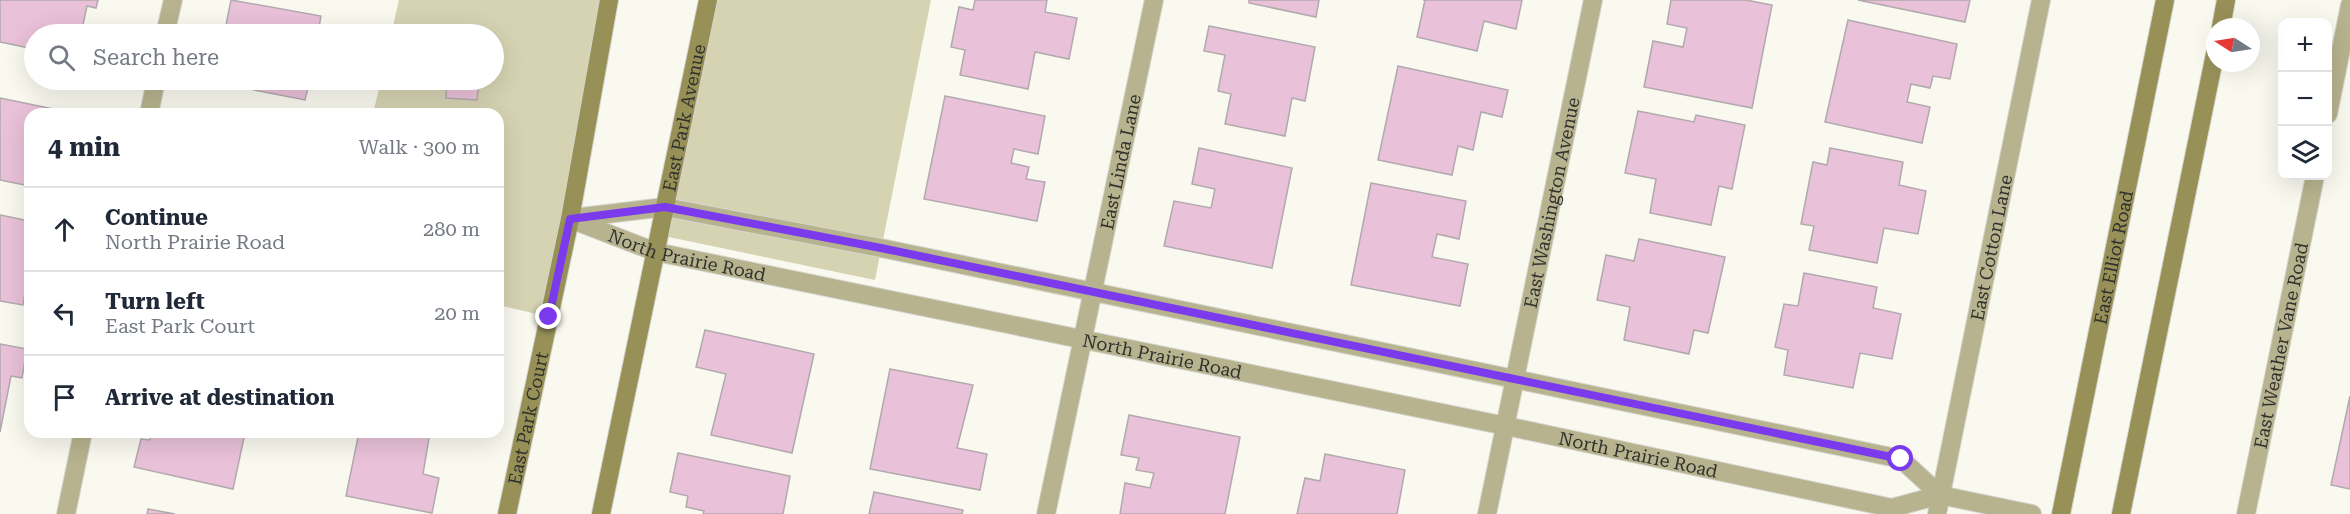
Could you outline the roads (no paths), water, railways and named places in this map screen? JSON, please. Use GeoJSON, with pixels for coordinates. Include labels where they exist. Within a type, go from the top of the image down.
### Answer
{"type":"FeatureCollection","features":[{"type":"Feature","properties":{"kind":"street"},"geometry":{"type":"LineString","coordinates":[[167,24],[173,0]]}},
{"type":"Feature","properties":{"kind":"street"},"geometry":{"type":"LineString","coordinates":[[570,219],[609,0]]}},
{"type":"Feature","properties":{"kind":"street","name":"East Linda Lane"},"geometry":{"type":"LineString","coordinates":[[1046,514],[1154,0]]}},
{"type":"Feature","properties":{"kind":"street","name":"East Washington Avenue"},"geometry":{"type":"LineString","coordinates":[[1487,514],[1593,0]]}},
{"type":"Feature","properties":{"kind":"street","name":"East Cotton Lane"},"geometry":{"type":"LineString","coordinates":[[1937,514],[2041,0]]}},
{"type":"Feature","properties":{"kind":"street","name":"East Elliot Road"},"geometry":{"type":"LineString","coordinates":[[2061,514],[2165,0]]}},
{"type":"Feature","properties":{"kind":"street"},"geometry":{"type":"LineString","coordinates":[[2223,18],[2226,0]]}},
{"type":"Feature","properties":{"kind":"street","name":"East Park Avenue"},"geometry":{"type":"LineString","coordinates":[[657,244],[703,1]]}},
{"type":"Feature","properties":{"kind":"street"},"geometry":{"type":"LineString","coordinates":[[2332,94],[2350,5]]}},
{"type":"Feature","properties":{"kind":"street"},"geometry":{"type":"LineString","coordinates":[[2121,514],[2211,72]]}},
{"type":"Feature","properties":{"kind":"street"},"geometry":{"type":"LineString","coordinates":[[150,108],[154,90]]}},
{"type":"Feature","properties":{"kind":"street","name":"East Weather Vane Road"},"geometry":{"type":"LineString","coordinates":[[2246,514],[2314,180]]}},
{"type":"Feature","properties":{"kind":"street","name":"North Prairie Road"},"geometry":{"type":"LineString","coordinates":[[570,219],[665,207],[1093,292],[1901,459],[1940,495]]}},
{"type":"Feature","properties":{"kind":"street","name":"North Prairie Road"},"geometry":{"type":"LineString","coordinates":[[570,219],[657,244],[1085,332],[1506,426],[1892,508],[1940,495],[2032,514]]}},
{"type":"Feature","properties":{"kind":"street","name":"East Park Court"},"geometry":{"type":"LineString","coordinates":[[507,514],[570,219]]}},
{"type":"Feature","properties":{"kind":"street"},"geometry":{"type":"LineString","coordinates":[[601,514],[657,244]]}},
{"type":"Feature","properties":{"kind":"street"},"geometry":{"type":"LineString","coordinates":[[66,514],[82,438]]}}]}
